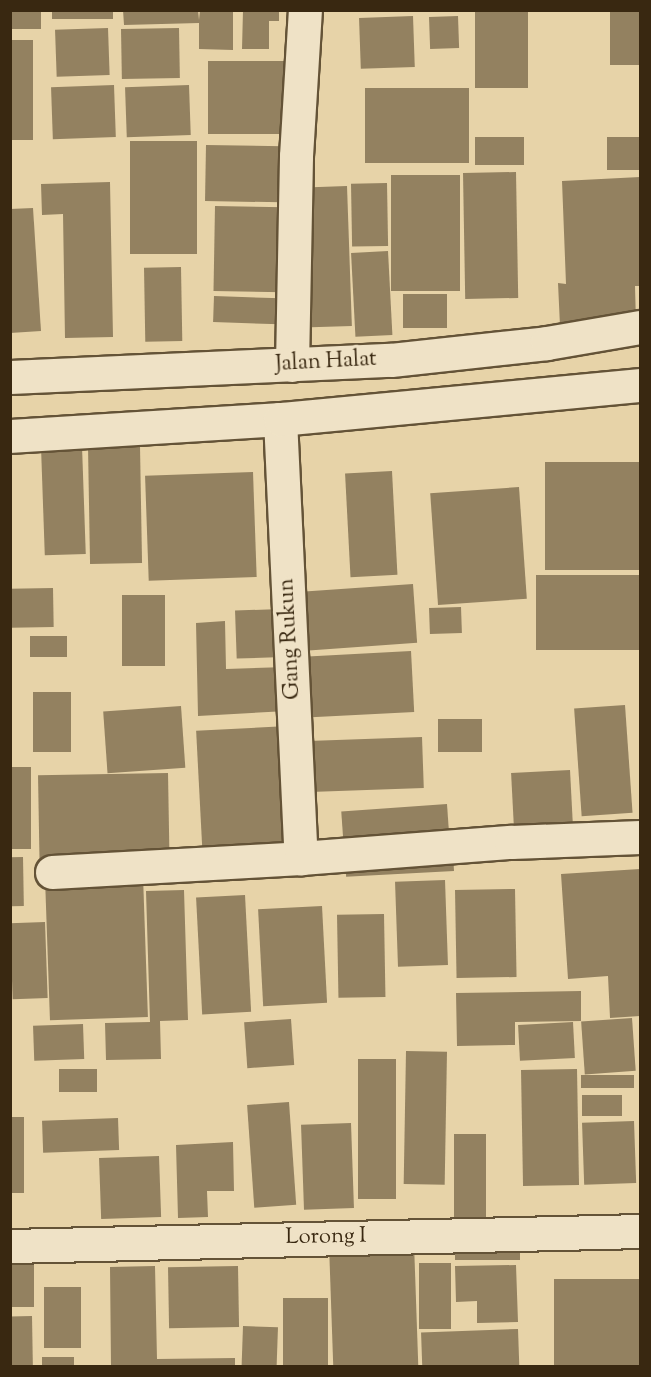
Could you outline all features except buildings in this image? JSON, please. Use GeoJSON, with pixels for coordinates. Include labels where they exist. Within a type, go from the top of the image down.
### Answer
{"type":"FeatureCollection","features":[{"type":"Feature","properties":{"kind":"street"},"geometry":{"type":"LineString","coordinates":[[292,365],[296,156],[305,10]]}},
{"type":"Feature","properties":{"kind":"street","name":"Jalan Halat"},"geometry":{"type":"LineString","coordinates":[[10,377],[392,360],[491,349],[640,327]]}},
{"type":"Feature","properties":{"kind":"street"},"geometry":{"type":"LineString","coordinates":[[10,436],[280,419],[640,385]]}},
{"type":"Feature","properties":{"kind":"street","name":"Gang Rukun"},"geometry":{"type":"LineString","coordinates":[[280,419],[301,858]]}},
{"type":"Feature","properties":{"kind":"street"},"geometry":{"type":"LineString","coordinates":[[52,872],[301,858],[512,842],[640,837]]}},
{"type":"Feature","properties":{"kind":"street","name":"Lorong I"},"geometry":{"type":"LineString","coordinates":[[10,1246],[640,1231]]}}]}
